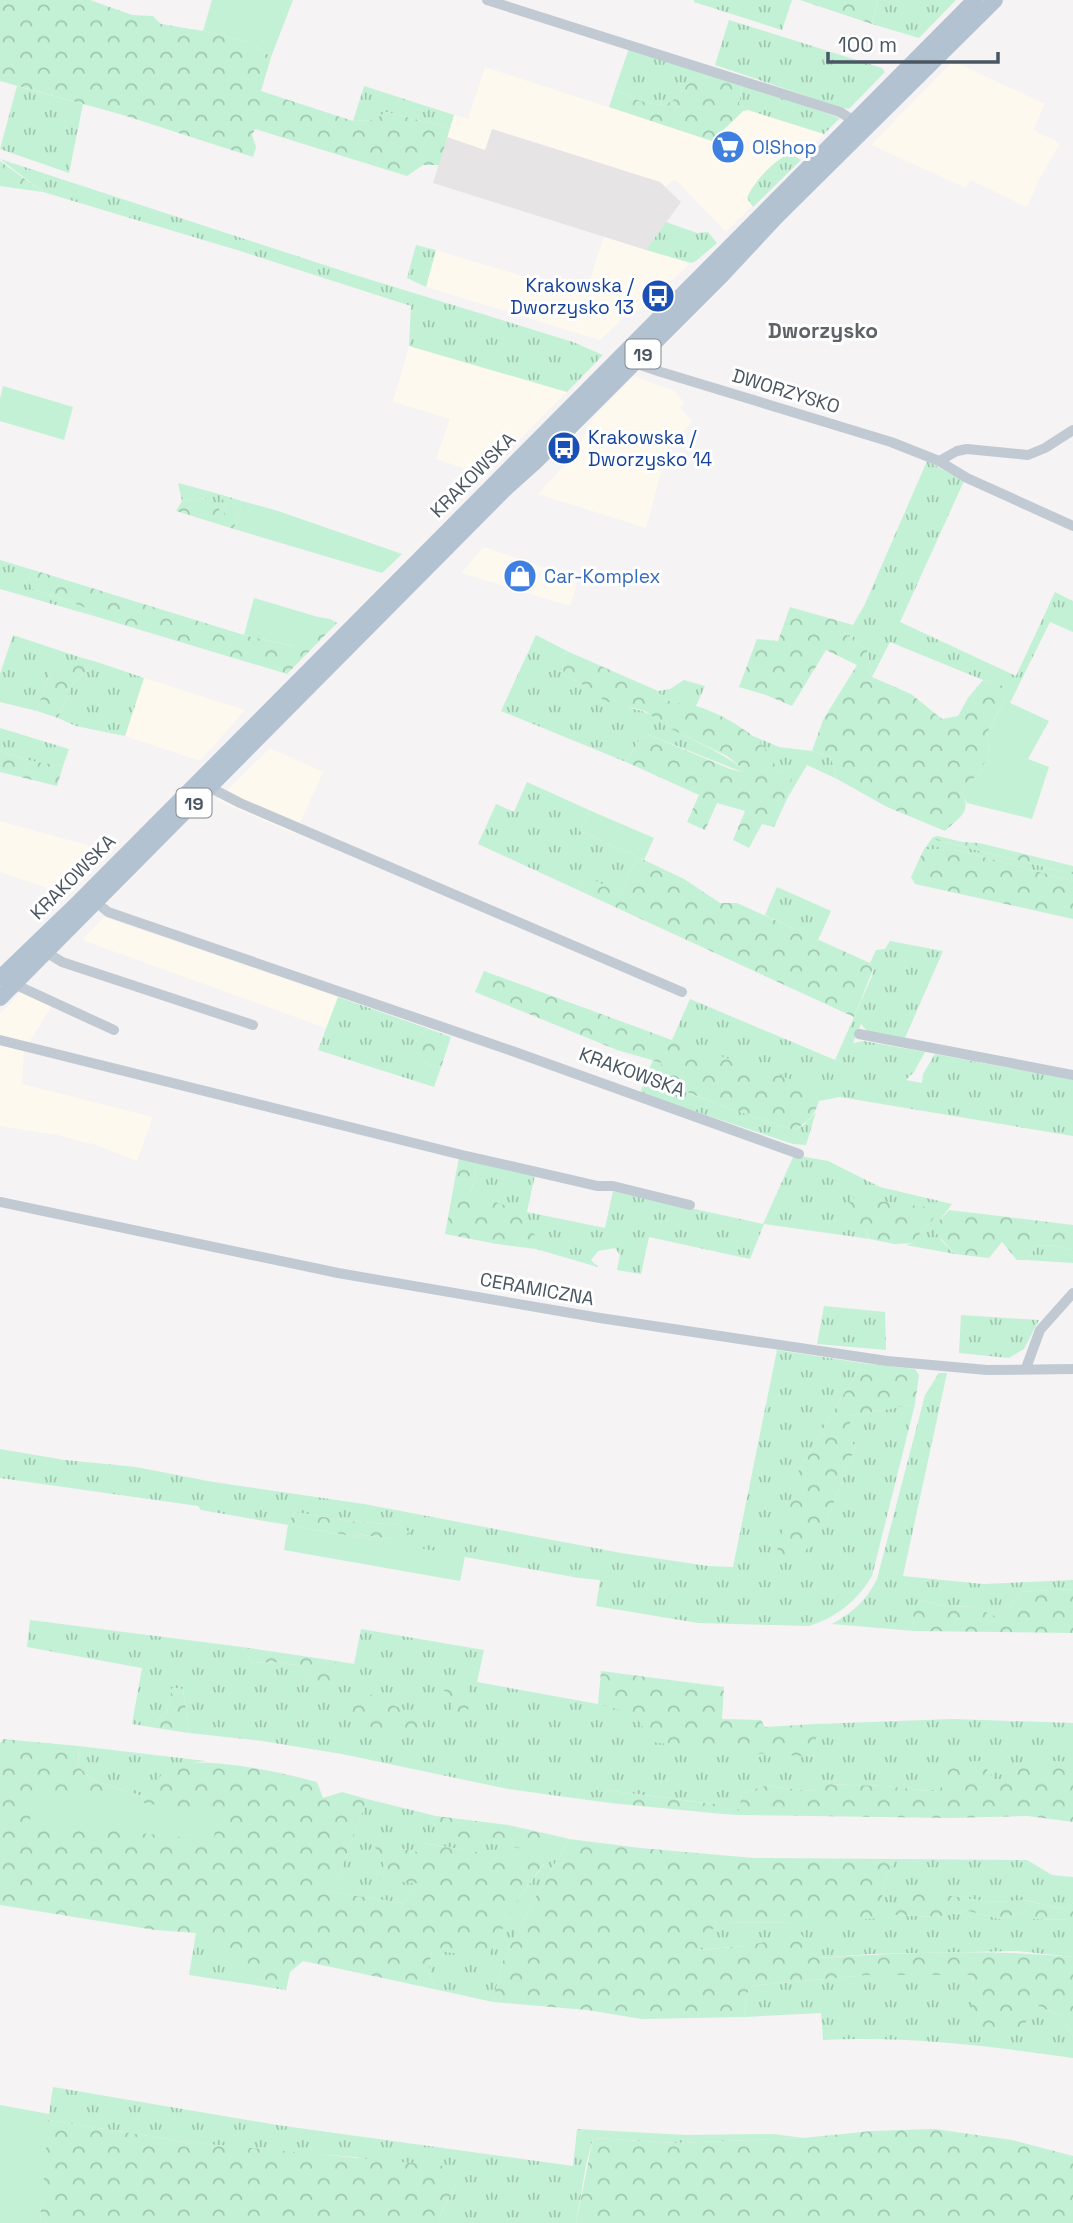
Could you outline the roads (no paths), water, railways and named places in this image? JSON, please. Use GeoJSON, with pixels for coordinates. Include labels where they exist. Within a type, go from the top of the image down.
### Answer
{"type":"FeatureCollection","features":[{"type":"Feature","properties":{"kind":"main road","name":"KRAKOWSKA"},"geometry":{"type":"LineString","coordinates":[[7,981],[46,952],[506,488],[535,462],[631,356],[855,121],[975,0]]}},
{"type":"Feature","properties":{"kind":"main road","name":"KRAKOWSKA"},"geometry":{"type":"LineString","coordinates":[[0,998],[7,981],[82,898],[631,356],[722,275],[778,215],[995,0]]}},
{"type":"Feature","properties":{"kind":"street"},"geometry":{"type":"LineString","coordinates":[[487,0],[840,112],[855,121]]}},
{"type":"Feature","properties":{"kind":"street","name":"DWORZYSKO"},"geometry":{"type":"LineString","coordinates":[[631,356],[661,372],[891,442],[939,461],[967,478],[1073,526]]}},
{"type":"Feature","properties":{"kind":"street"},"geometry":{"type":"LineString","coordinates":[[939,461],[957,451],[967,449],[1028,455],[1045,448],[1073,430]]}},
{"type":"Feature","properties":{"kind":"street"},"geometry":{"type":"LineString","coordinates":[[209,787],[240,803],[682,992]]}},
{"type":"Feature","properties":{"kind":"street","name":"KRAKOWSKA"},"geometry":{"type":"LineString","coordinates":[[96,902],[108,912],[515,1052],[799,1154]]}},
{"type":"Feature","properties":{"kind":"street"},"geometry":{"type":"LineString","coordinates":[[46,952],[62,962],[253,1025]]}},
{"type":"Feature","properties":{"kind":"street"},"geometry":{"type":"LineString","coordinates":[[7,981],[114,1031]]}},
{"type":"Feature","properties":{"kind":"street"},"geometry":{"type":"LineString","coordinates":[[859,1034],[1073,1075]]}},
{"type":"Feature","properties":{"kind":"street"},"geometry":{"type":"LineString","coordinates":[[0,1040],[461,1155],[598,1186],[613,1186],[690,1205]]}},
{"type":"Feature","properties":{"kind":"street","name":"CERAMICZNA"},"geometry":{"type":"LineString","coordinates":[[0,1202],[338,1273],[600,1318],[887,1361],[987,1370],[1073,1369]]}},
{"type":"Feature","properties":{"kind":"street"},"geometry":{"type":"LineString","coordinates":[[1026,1368],[1040,1329],[1073,1293]]}},
{"type":"Feature","properties":{"kind":"place","name":"O!Shop"},"geometry":{"type":"Point","coordinates":[728,147]}},
{"type":"Feature","properties":{"kind":"place","name":"Krakowska / Dworzysko 13"},"geometry":{"type":"Point","coordinates":[658,296]}},
{"type":"Feature","properties":{"kind":"place","name":"Krakowska / Dworzysko 14"},"geometry":{"type":"Point","coordinates":[564,448]}},
{"type":"Feature","properties":{"kind":"place","name":"Car-Komplex"},"geometry":{"type":"Point","coordinates":[520,576]}},
{"type":"Feature","properties":{"kind":"district","name":"Dworzysko"},"geometry":{"type":"Point","coordinates":[823,330]}}]}
